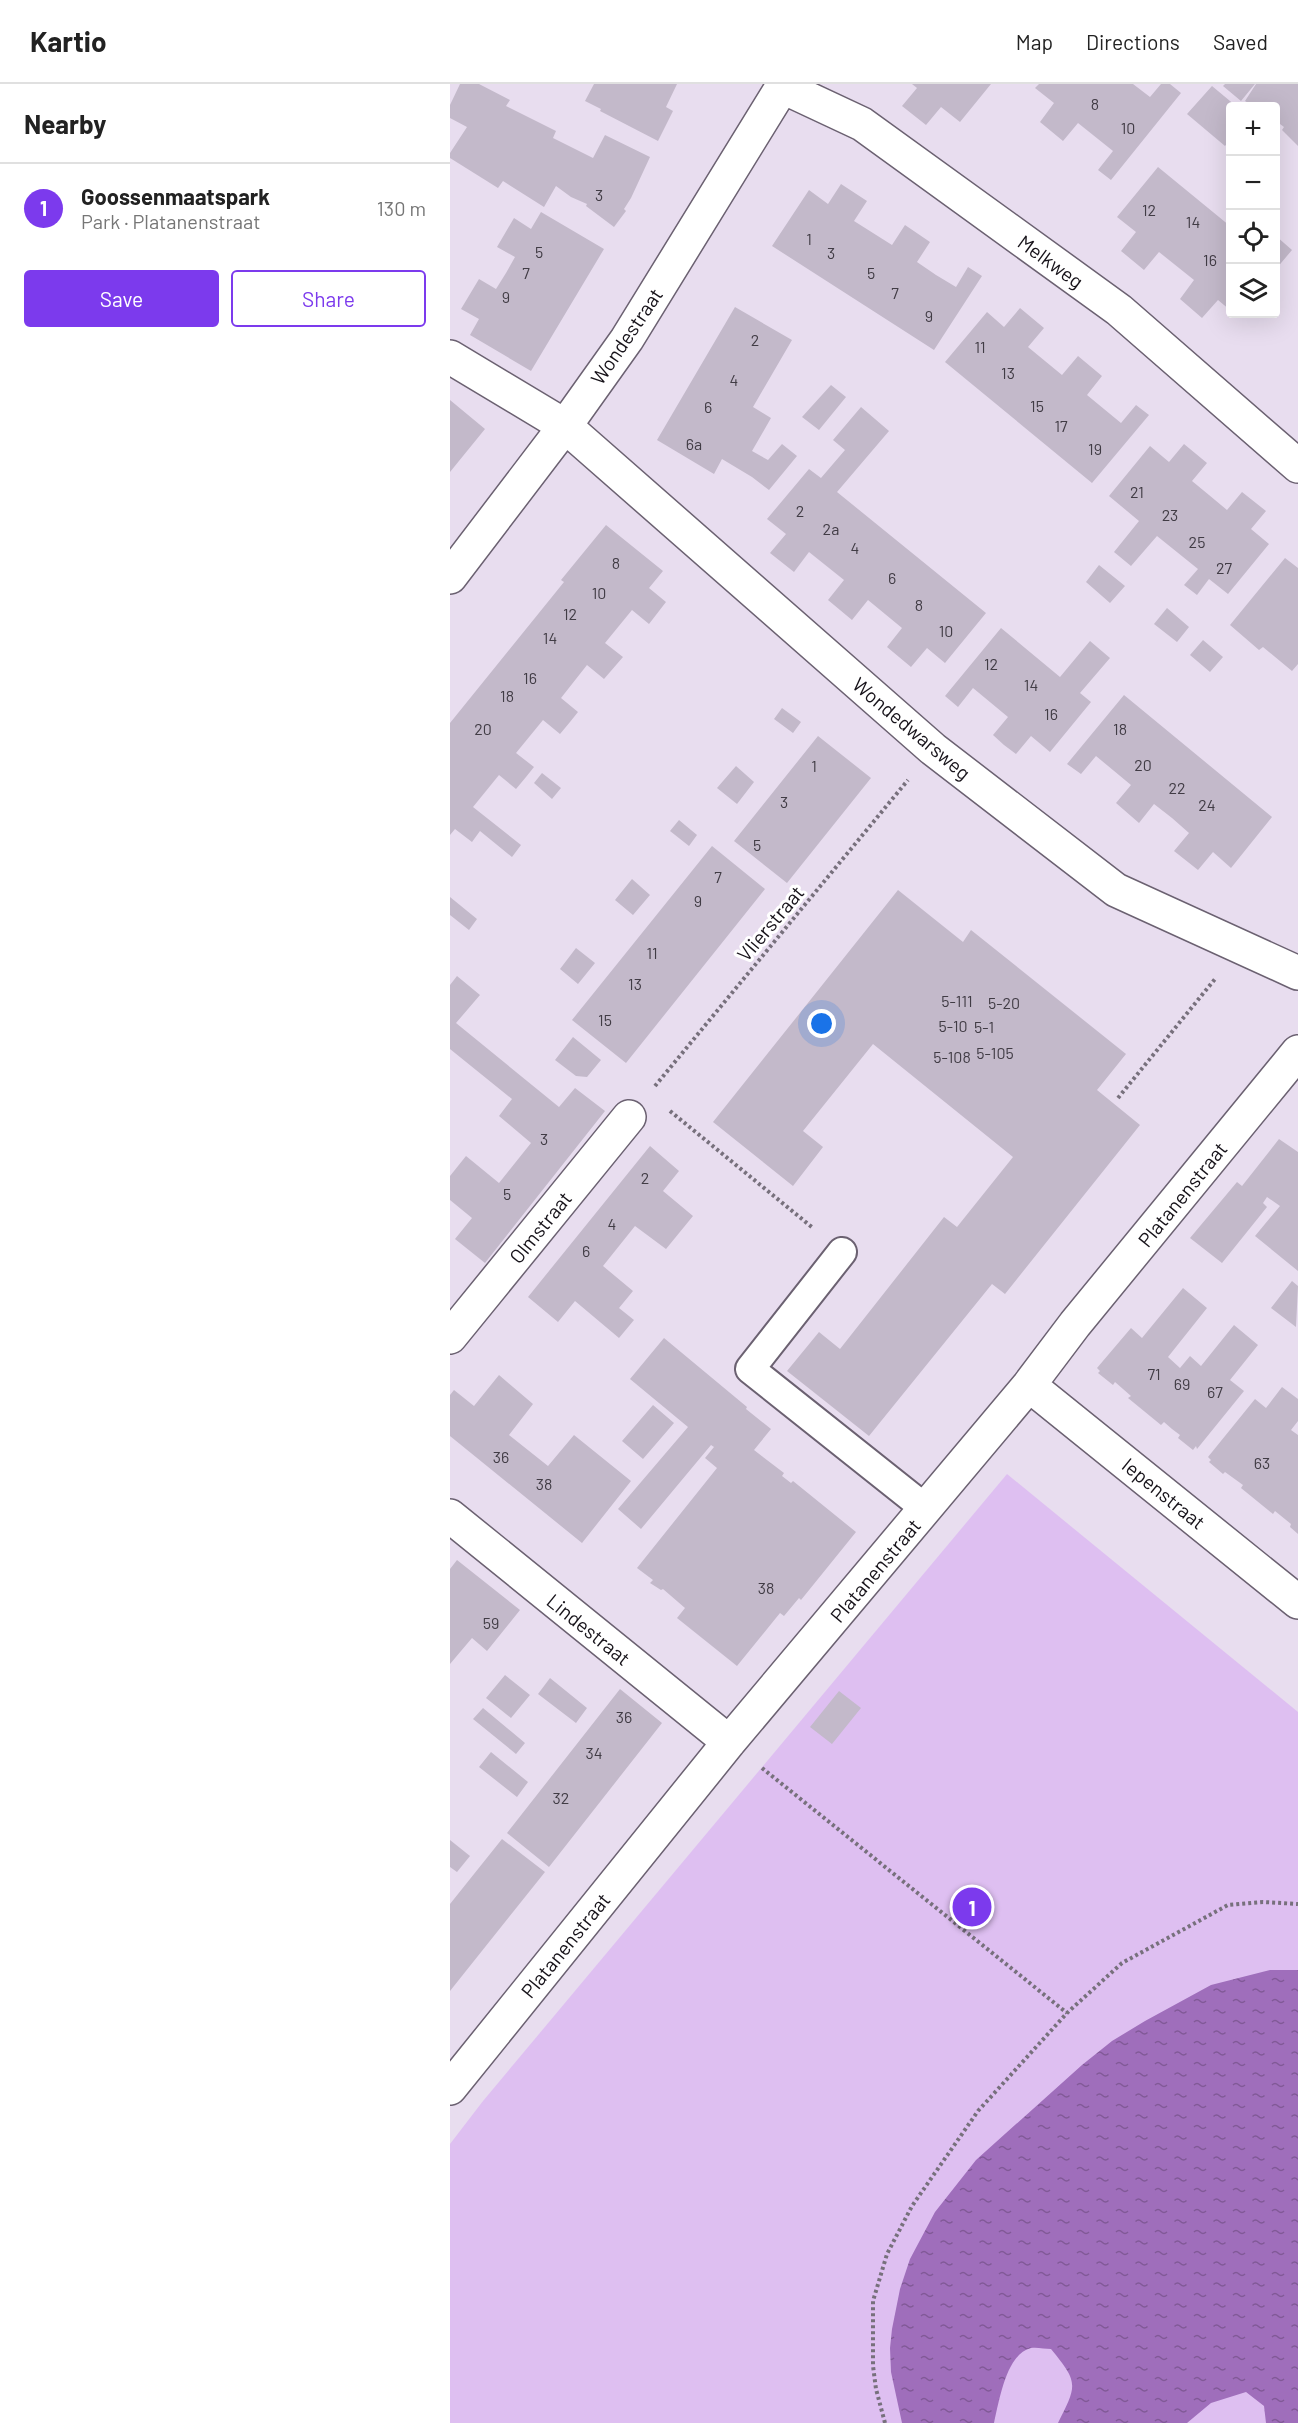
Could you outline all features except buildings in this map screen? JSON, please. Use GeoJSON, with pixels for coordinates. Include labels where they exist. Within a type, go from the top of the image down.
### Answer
{"type":"FeatureCollection","features":[{"type":"Feature","properties":{"kind":"street","name":"Wondestraat"},"geometry":{"type":"LineString","coordinates":[[450,577],[565,426],[627,339],[784,85]]}},
{"type":"Feature","properties":{"kind":"street","name":"Melkweg"},"geometry":{"type":"LineString","coordinates":[[784,85],[862,124],[1119,310],[1298,466]]}},
{"type":"Feature","properties":{"kind":"street","name":"Wondedwarsweg"},"geometry":{"type":"LineString","coordinates":[[450,357],[565,426],[933,749],[1116,890],[1298,974]]}},
{"type":"Feature","properties":{"kind":"street","name":"Platanenstraat"},"geometry":{"type":"LineString","coordinates":[[450,2088],[729,1742],[927,1509],[1029,1385],[1082,1315],[1298,1052]]}},
{"type":"Feature","properties":{"kind":"street","name":"Olmstraat"},"geometry":{"type":"LineString","coordinates":[[450,1337],[639,1105]]}},
{"type":"Feature","properties":{"kind":"street","name":"Iepenstraat"},"geometry":{"type":"LineString","coordinates":[[1029,1385],[1298,1602]]}},
{"type":"Feature","properties":{"kind":"street","name":"Lindestraat"},"geometry":{"type":"LineString","coordinates":[[450,1516],[729,1742]]}},
{"type":"Feature","properties":{"kind":"lane"},"geometry":{"type":"LineString","coordinates":[[842,1252],[750,1369],[927,1509]]}},
{"type":"Feature","properties":{"kind":"path","name":"Vlierstraat"},"geometry":{"type":"LineString","coordinates":[[639,1105],[933,749]]}},
{"type":"Feature","properties":{"kind":"path"},"geometry":{"type":"LineString","coordinates":[[1118,1098],[1240,948]]}},
{"type":"Feature","properties":{"kind":"path"},"geometry":{"type":"LineString","coordinates":[[639,1105],[842,1252]]}},
{"type":"Feature","properties":{"kind":"path"},"geometry":{"type":"LineString","coordinates":[[729,1742],[1067,2013]]}},
{"type":"Feature","properties":{"kind":"path"},"geometry":{"type":"LineString","coordinates":[[885,2423],[876,2389],[873,2366],[873,2301],[888,2254],[912,2206],[978,2111],[1067,2013],[1122,1963],[1228,1905],[1263,1902],[1298,1904]]}},
{"type":"Feature","properties":{"kind":"shaded area"},"geometry":{"type":"Polygon","coordinates":[[[1007,1474],[1298,1712],[1298,2423],[450,2423],[450,2144],[483,2101],[1007,1474]]]}},
{"type":"Feature","properties":{"kind":"water"},"geometry":{"type":"Polygon","coordinates":[[[1270,1970],[1298,1970],[1298,2423],[1266,2423],[1264,2406],[1246,2392],[1211,2403],[1187,2423],[1058,2423],[1072,2392],[1071,2377],[1051,2349],[1031,2348],[1022,2352],[1015,2359],[1010,2369],[1001,2392],[994,2423],[902,2423],[891,2372],[890,2348],[900,2289],[910,2259],[935,2212],[976,2160],[1112,2041],[1211,1985],[1270,1970]]]}},
{"type":"Feature","properties":{"kind":"place","name":"Goossenmaatspark"},"geometry":{"type":"Point","coordinates":[972,1907]}}]}
